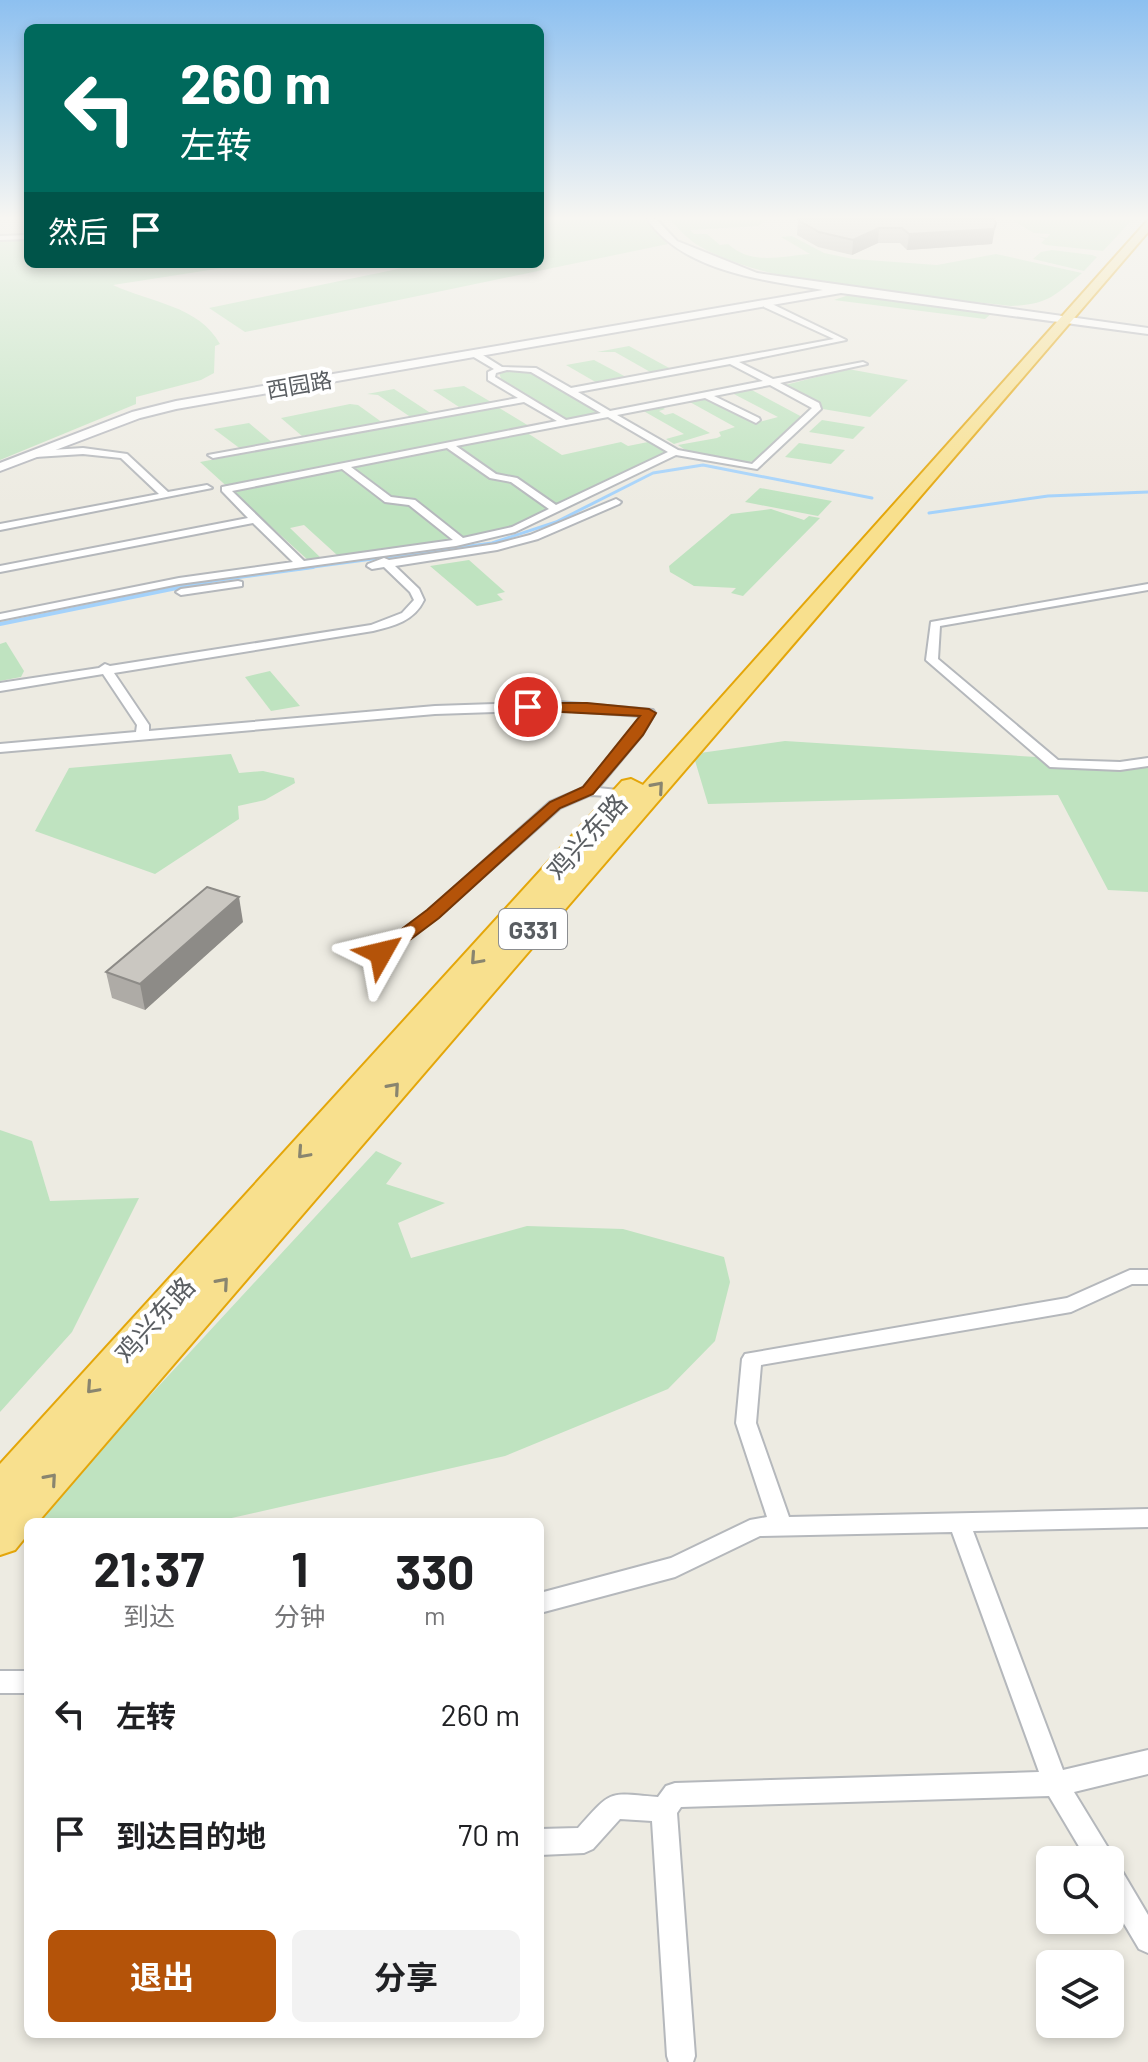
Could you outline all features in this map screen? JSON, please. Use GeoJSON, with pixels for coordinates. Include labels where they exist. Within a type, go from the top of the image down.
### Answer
{"type":"FeatureCollection","features":[{"type":"Feature","properties":{"kind":"highway","name":"鸡兴东路"},"geometry":{"type":"LineString","coordinates":[[0,1537],[1062,315]]}},
{"type":"Feature","properties":{"kind":"highway","name":"鸡兴东路"},"geometry":{"type":"LineString","coordinates":[[0,1491],[623,794],[1063,315]]}},
{"type":"Feature","properties":{"kind":"main road","name":"西园路"},"geometry":{"type":"LineString","coordinates":[[0,467],[136,415],[176,405],[706,315]]}},
{"type":"Feature","properties":{"kind":"main road"},"geometry":{"type":"LineString","coordinates":[[1039,315],[1148,329]]}},
{"type":"Feature","properties":{"kind":"street"},"geometry":{"type":"LineString","coordinates":[[570,391],[842,340],[789,315]]}},
{"type":"Feature","properties":{"kind":"street"},"geometry":{"type":"LineString","coordinates":[[475,354],[500,369]]}},
{"type":"Feature","properties":{"kind":"street"},"geometry":{"type":"LineString","coordinates":[[564,422],[491,378],[492,372],[500,369],[533,370],[675,452],[754,467],[817,409],[816,405],[731,361]]}},
{"type":"Feature","properties":{"kind":"street"},"geometry":{"type":"LineString","coordinates":[[301,564],[225,489],[863,364]]}},
{"type":"Feature","properties":{"kind":"street"},"geometry":{"type":"LineString","coordinates":[[706,395],[756,420]]}},
{"type":"Feature","properties":{"kind":"street"},"geometry":{"type":"LineString","coordinates":[[213,455],[526,399]]}},
{"type":"Feature","properties":{"kind":"street"},"geometry":{"type":"LineString","coordinates":[[448,445],[493,476],[514,480],[555,509]]}},
{"type":"Feature","properties":{"kind":"street"},"geometry":{"type":"LineString","coordinates":[[35,454],[96,451],[124,456],[166,496]]}},
{"type":"Feature","properties":{"kind":"street"},"geometry":{"type":"LineString","coordinates":[[0,627],[172,593],[387,564],[461,546],[515,529],[675,452]]}},
{"type":"Feature","properties":{"kind":"street"},"geometry":{"type":"LineString","coordinates":[[344,466],[388,500],[412,502],[461,546]]}},
{"type":"Feature","properties":{"kind":"street"},"geometry":{"type":"LineString","coordinates":[[0,527],[207,488]]}},
{"type":"Feature","properties":{"kind":"street"},"geometry":{"type":"LineString","coordinates":[[0,617],[179,581],[534,537],[611,505],[578,497]]}},
{"type":"Feature","properties":{"kind":"street"},"geometry":{"type":"LineString","coordinates":[[0,569],[256,519]]}},
{"type":"Feature","properties":{"kind":"street"},"geometry":{"type":"LineString","coordinates":[[0,687],[105,668],[306,640],[373,628],[403,618],[415,609],[419,600],[415,591],[378,554]]}},
{"type":"Feature","properties":{"kind":"street"},"geometry":{"type":"LineString","coordinates":[[1148,587],[935,624],[932,660],[1055,764],[1120,766],[1148,762]]}},
{"type":"Feature","properties":{"kind":"street"},"geometry":{"type":"LineString","coordinates":[[105,668],[143,725],[142,737]]}},
{"type":"Feature","properties":{"kind":"street"},"geometry":{"type":"LineString","coordinates":[[0,748],[435,710],[559,706],[649,713],[638,732],[588,791],[555,805],[433,914],[381,953]]}},
{"type":"Feature","properties":{"kind":"street"},"geometry":{"type":"LineString","coordinates":[[588,791],[623,794]]}},
{"type":"Feature","properties":{"kind":"street"},"geometry":{"type":"LineString","coordinates":[[781,1526],[746,1423],[752,1359],[1071,1305],[1130,1277],[1148,1277]]}},
{"type":"Feature","properties":{"kind":"street"},"geometry":{"type":"LineString","coordinates":[[544,1602],[675,1567],[758,1527],[1148,1518]]}},
{"type":"Feature","properties":{"kind":"street"},"geometry":{"type":"LineString","coordinates":[[959,1522],[1056,1784],[1093,1846]]}},
{"type":"Feature","properties":{"kind":"street"},"geometry":{"type":"LineString","coordinates":[[0,1682],[24,1682]]}},
{"type":"Feature","properties":{"kind":"street"},"geometry":{"type":"LineString","coordinates":[[681,2056],[664,1810],[675,1795],[1056,1784],[1148,1762]]}},
{"type":"Feature","properties":{"kind":"street"},"geometry":{"type":"LineString","coordinates":[[544,1842],[584,1840],[615,1806],[664,1810]]}},
{"type":"Feature","properties":{"kind":"street"},"geometry":{"type":"LineString","coordinates":[[1124,1899],[1148,1940]]}},
{"type":"Feature","properties":{"kind":"green space"},"geometry":{"type":"Polygon","coordinates":[[[0,315],[190,315],[211,331],[220,344],[215,346],[214,373],[201,380],[136,397],[136,404],[0,460],[0,315]]]}},
{"type":"Feature","properties":{"kind":"green space"},"geometry":{"type":"Polygon","coordinates":[[[220,315],[326,315],[245,332],[220,315]]]}},
{"type":"Feature","properties":{"kind":"green space"},"geometry":{"type":"Polygon","coordinates":[[[955,315],[989,315],[985,319],[955,315]]]}},
{"type":"Feature","properties":{"kind":"green space"},"geometry":{"type":"Polygon","coordinates":[[[629,346],[671,369],[652,373],[615,352],[597,352],[629,346]]]}},
{"type":"Feature","properties":{"kind":"green space"},"geometry":{"type":"Polygon","coordinates":[[[594,360],[628,378],[599,384],[566,365],[594,360]]]}},
{"type":"Feature","properties":{"kind":"green space"},"geometry":{"type":"Polygon","coordinates":[[[848,369],[908,380],[870,417],[823,409],[819,402],[785,385],[848,369]]]}},
{"type":"Feature","properties":{"kind":"green space"},"geometry":{"type":"Polygon","coordinates":[[[499,372],[533,373],[599,412],[566,419],[501,379],[499,372]]]}},
{"type":"Feature","properties":{"kind":"green space"},"geometry":{"type":"Polygon","coordinates":[[[464,386],[491,402],[459,407],[433,390],[464,386]]]}},
{"type":"Feature","properties":{"kind":"green space"},"geometry":{"type":"Polygon","coordinates":[[[748,388],[804,418],[759,460],[749,462],[687,451],[678,445],[717,438],[721,436],[719,432],[735,427],[688,401],[706,398],[755,423],[778,417],[730,392],[748,388]]]}},
{"type":"Feature","properties":{"kind":"green space"},"geometry":{"type":"Polygon","coordinates":[[[394,389],[432,414],[412,418],[378,395],[367,394],[394,389]]]}},
{"type":"Feature","properties":{"kind":"green space"},"geometry":{"type":"Polygon","coordinates":[[[358,405],[383,423],[302,436],[281,418],[358,405]]]}},
{"type":"Feature","properties":{"kind":"green space"},"geometry":{"type":"Polygon","coordinates":[[[658,405],[665,409],[659,411],[665,415],[673,413],[710,433],[674,444],[666,439],[684,434],[640,409],[658,405]]]}},
{"type":"Feature","properties":{"kind":"green space"},"geometry":{"type":"Polygon","coordinates":[[[496,406],[529,426],[521,429],[562,455],[621,442],[628,446],[653,441],[672,452],[532,524],[454,541],[337,556],[304,525],[290,528],[322,559],[309,561],[200,462],[496,406]]]}},
{"type":"Feature","properties":{"kind":"green space"},"geometry":{"type":"Polygon","coordinates":[[[822,420],[865,427],[853,439],[809,432],[822,420]]]}},
{"type":"Feature","properties":{"kind":"green space"},"geometry":{"type":"Polygon","coordinates":[[[249,423],[274,444],[242,450],[214,429],[249,423]]]}},
{"type":"Feature","properties":{"kind":"green space"},"geometry":{"type":"Polygon","coordinates":[[[799,443],[845,450],[831,464],[785,457],[799,443]]]}},
{"type":"Feature","properties":{"kind":"green space"},"geometry":{"type":"Polygon","coordinates":[[[760,488],[832,501],[818,516],[745,502],[760,488]]]}},
{"type":"Feature","properties":{"kind":"green space"},"geometry":{"type":"Polygon","coordinates":[[[771,509],[804,520],[809,516],[820,518],[743,596],[731,593],[736,588],[694,586],[670,572],[669,566],[731,514],[771,509]]]}},
{"type":"Feature","properties":{"kind":"green space"},"geometry":{"type":"Polygon","coordinates":[[[469,560],[505,592],[497,594],[503,600],[477,606],[430,566],[469,560]]]}},
{"type":"Feature","properties":{"kind":"green space"},"geometry":{"type":"Polygon","coordinates":[[[6,642],[24,671],[21,677],[0,681],[0,644],[6,642]]]}},
{"type":"Feature","properties":{"kind":"green space"},"geometry":{"type":"Polygon","coordinates":[[[270,671],[300,706],[271,711],[245,677],[270,671]]]}},
{"type":"Feature","properties":{"kind":"green space"},"geometry":{"type":"Polygon","coordinates":[[[785,741],[1148,764],[1148,892],[1108,890],[1058,795],[708,804],[693,754],[785,741]]]}},
{"type":"Feature","properties":{"kind":"green space"},"geometry":{"type":"Polygon","coordinates":[[[231,754],[239,773],[263,771],[294,778],[295,783],[265,800],[238,806],[239,819],[155,874],[35,831],[69,768],[231,754]]]}},
{"type":"Feature","properties":{"kind":"green space"},"geometry":{"type":"Polygon","coordinates":[[[0,1130],[32,1141],[50,1201],[139,1198],[72,1332],[0,1412],[0,1130]]]}},
{"type":"Feature","properties":{"kind":"green space"},"geometry":{"type":"Polygon","coordinates":[[[376,1151],[402,1163],[386,1184],[445,1203],[398,1223],[411,1258],[527,1226],[623,1229],[724,1257],[730,1282],[715,1341],[668,1389],[505,1456],[232,1518],[37,1518],[376,1151]]]}},
{"type":"Feature","properties":{"kind":"building"},"geometry":{"type":"Polygon","coordinates":[[[207,887],[239,897],[140,984],[106,972],[207,887]]]}},
{"type":"Feature","properties":{"kind":"waterway"},"geometry":{"type":"LineString","coordinates":[[298,569],[492,543],[556,522],[653,473],[703,465],[872,498]]}},
{"type":"Feature","properties":{"kind":"waterway"},"geometry":{"type":"LineString","coordinates":[[929,513],[1048,496],[1148,492]]}},
{"type":"Feature","properties":{"kind":"waterway"},"geometry":{"type":"LineString","coordinates":[[0,624],[216,580],[313,567]]}},
{"type":"Feature","properties":{"kind":"route"},"geometry":{"type":"LineString","coordinates":[[381,953],[433,914],[555,805],[573,794],[588,791],[638,732],[649,713],[587,707],[528,707]]}}]}
